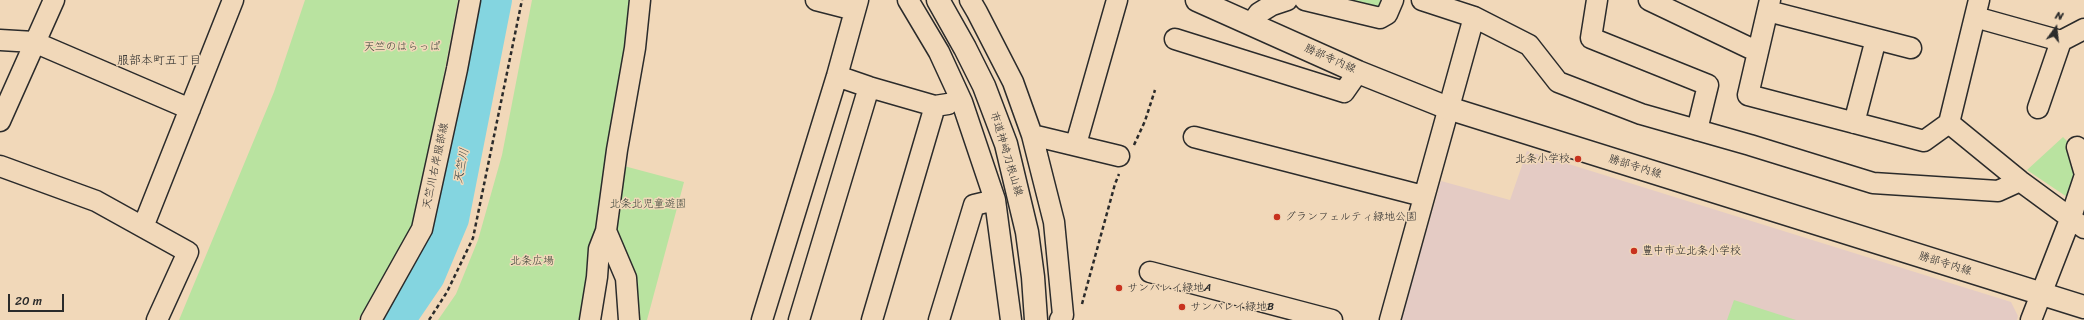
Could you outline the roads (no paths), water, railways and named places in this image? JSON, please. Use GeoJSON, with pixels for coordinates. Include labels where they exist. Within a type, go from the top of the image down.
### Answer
{"type":"FeatureCollection","features":[{"type":"Feature","properties":{"kind":"street"},"geometry":{"type":"LineString","coordinates":[[0,121],[54,0]]}},
{"type":"Feature","properties":{"kind":"street","name":"天竺川右岸服部線"},"geometry":{"type":"LineString","coordinates":[[371,320],[422,229],[457,69],[470,0]]}},
{"type":"Feature","properties":{"kind":"street"},"geometry":{"type":"LineString","coordinates":[[590,320],[597,277],[599,249],[606,231],[617,150],[635,48],[640,0]]}},
{"type":"Feature","properties":{"kind":"street"},"geometry":{"type":"LineString","coordinates":[[762,320],[837,76],[856,5],[816,0]]}},
{"type":"Feature","properties":{"kind":"street"},"geometry":{"type":"LineString","coordinates":[[908,0],[939,52],[962,102],[995,200],[1011,320]]}},
{"type":"Feature","properties":{"kind":"street","name":"市道神崎刀根山線"},"geometry":{"type":"LineString","coordinates":[[938,0],[974,66],[996,117],[1015,175],[1030,249],[1036,320]]}},
{"type":"Feature","properties":{"kind":"street"},"geometry":{"type":"LineString","coordinates":[[970,0],[1013,82],[1032,135],[1054,222],[1063,315],[1060,320]]}},
{"type":"Feature","properties":{"kind":"street"},"geometry":{"type":"LineString","coordinates":[[1076,144],[1117,0]]}},
{"type":"Feature","properties":{"kind":"street","name":"勝部寺内線"},"geometry":{"type":"LineString","coordinates":[[1197,0],[1358,72],[1448,108],[2084,307]]}},
{"type":"Feature","properties":{"kind":"street"},"geometry":{"type":"LineString","coordinates":[[1251,24],[1259,13],[1272,5],[1286,0]]}},
{"type":"Feature","properties":{"kind":"street"},"geometry":{"type":"LineString","coordinates":[[1305,0],[1380,18],[1387,14],[1393,0]]}},
{"type":"Feature","properties":{"kind":"street"},"geometry":{"type":"LineString","coordinates":[[1422,0],[1468,10],[1529,45],[1558,82],[1641,114],[1873,183],[1998,191],[2020,181]]}},
{"type":"Feature","properties":{"kind":"street"},"geometry":{"type":"LineString","coordinates":[[1597,0],[1591,38],[1708,85],[1697,130]]}},
{"type":"Feature","properties":{"kind":"street"},"geometry":{"type":"LineString","coordinates":[[1649,0],[1758,52]]}},
{"type":"Feature","properties":{"kind":"street"},"geometry":{"type":"LineString","coordinates":[[142,226],[190,108],[230,1]]}},
{"type":"Feature","properties":{"kind":"street"},"geometry":{"type":"LineString","coordinates":[[1911,48],[1876,39],[1769,5],[1748,95],[1924,141],[1949,123],[1977,8],[2061,41]]}},
{"type":"Feature","properties":{"kind":"street"},"geometry":{"type":"LineString","coordinates":[[1390,320],[1448,108],[1468,10]]}},
{"type":"Feature","properties":{"kind":"street"},"geometry":{"type":"LineString","coordinates":[[2038,108],[2061,41],[2084,29]]}},
{"type":"Feature","properties":{"kind":"street"},"geometry":{"type":"LineString","coordinates":[[1175,39],[1344,92],[1358,72]]}},
{"type":"Feature","properties":{"kind":"street"},"geometry":{"type":"LineString","coordinates":[[1854,123],[1876,39]]}},
{"type":"Feature","properties":{"kind":"street"},"geometry":{"type":"LineString","coordinates":[[0,40],[34,42],[190,108]]}},
{"type":"Feature","properties":{"kind":"street"},"geometry":{"type":"LineString","coordinates":[[837,76],[934,106],[962,102]]}},
{"type":"Feature","properties":{"kind":"street"},"geometry":{"type":"LineString","coordinates":[[799,320],[869,87]]}},
{"type":"Feature","properties":{"kind":"street"},"geometry":{"type":"LineString","coordinates":[[872,320],[934,106]]}},
{"type":"Feature","properties":{"kind":"street"},"geometry":{"type":"LineString","coordinates":[[1949,123],[2020,181],[2080,218]]}},
{"type":"Feature","properties":{"kind":"street"},"geometry":{"type":"LineString","coordinates":[[1206,134],[1327,163],[1424,196]]}},
{"type":"Feature","properties":{"kind":"street"},"geometry":{"type":"LineString","coordinates":[[1032,135],[1076,144],[1124,158]]}},
{"type":"Feature","properties":{"kind":"street"},"geometry":{"type":"LineString","coordinates":[[2077,147],[2084,171]]}},
{"type":"Feature","properties":{"kind":"street"},"geometry":{"type":"LineString","coordinates":[[0,166],[96,201],[188,252],[157,320]]}},
{"type":"Feature","properties":{"kind":"street"},"geometry":{"type":"LineString","coordinates":[[2031,320],[2040,294],[2080,218],[2084,178]]}},
{"type":"Feature","properties":{"kind":"street"},"geometry":{"type":"LineString","coordinates":[[939,320],[974,205],[995,200]]}},
{"type":"Feature","properties":{"kind":"street"},"geometry":{"type":"LineString","coordinates":[[606,231],[626,278],[629,320]]}},
{"type":"Feature","properties":{"kind":"street"},"geometry":{"type":"LineString","coordinates":[[1163,270],[1277,297],[1332,320]]}},
{"type":"Feature","properties":{"kind":"waterway","name":"天竺川"},"geometry":{"type":"LineString","coordinates":[[398,320],[428,276],[452,219],[495,0]]}},
{"type":"Feature","properties":{"kind":"place","name":"北条小学校"},"geometry":{"type":"Point","coordinates":[1578,159]}},
{"type":"Feature","properties":{"kind":"place","name":"グランフェルティ緑地公園"},"geometry":{"type":"Point","coordinates":[1277,217]}},
{"type":"Feature","properties":{"kind":"place","name":"豊中市立北条小学校"},"geometry":{"type":"Point","coordinates":[1634,251]}},
{"type":"Feature","properties":{"kind":"place","name":"サンバレイ緑地A"},"geometry":{"type":"Point","coordinates":[1119,288]}},
{"type":"Feature","properties":{"kind":"place","name":"サンバレイ緑地B"},"geometry":{"type":"Point","coordinates":[1182,307]}},
{"type":"Feature","properties":{"kind":"district","name":"服部本町五丁目"},"geometry":{"type":"Point","coordinates":[159,61]}},
{"type":"Feature","properties":{"kind":"park label","name":"天竺のはらっぱ"},"geometry":{"type":"Point","coordinates":[402,47]}},
{"type":"Feature","properties":{"kind":"park label","name":"北条北児童遊園"},"geometry":{"type":"Point","coordinates":[648,204]}},
{"type":"Feature","properties":{"kind":"park label","name":"北条広場"},"geometry":{"type":"Point","coordinates":[532,261]}}]}
